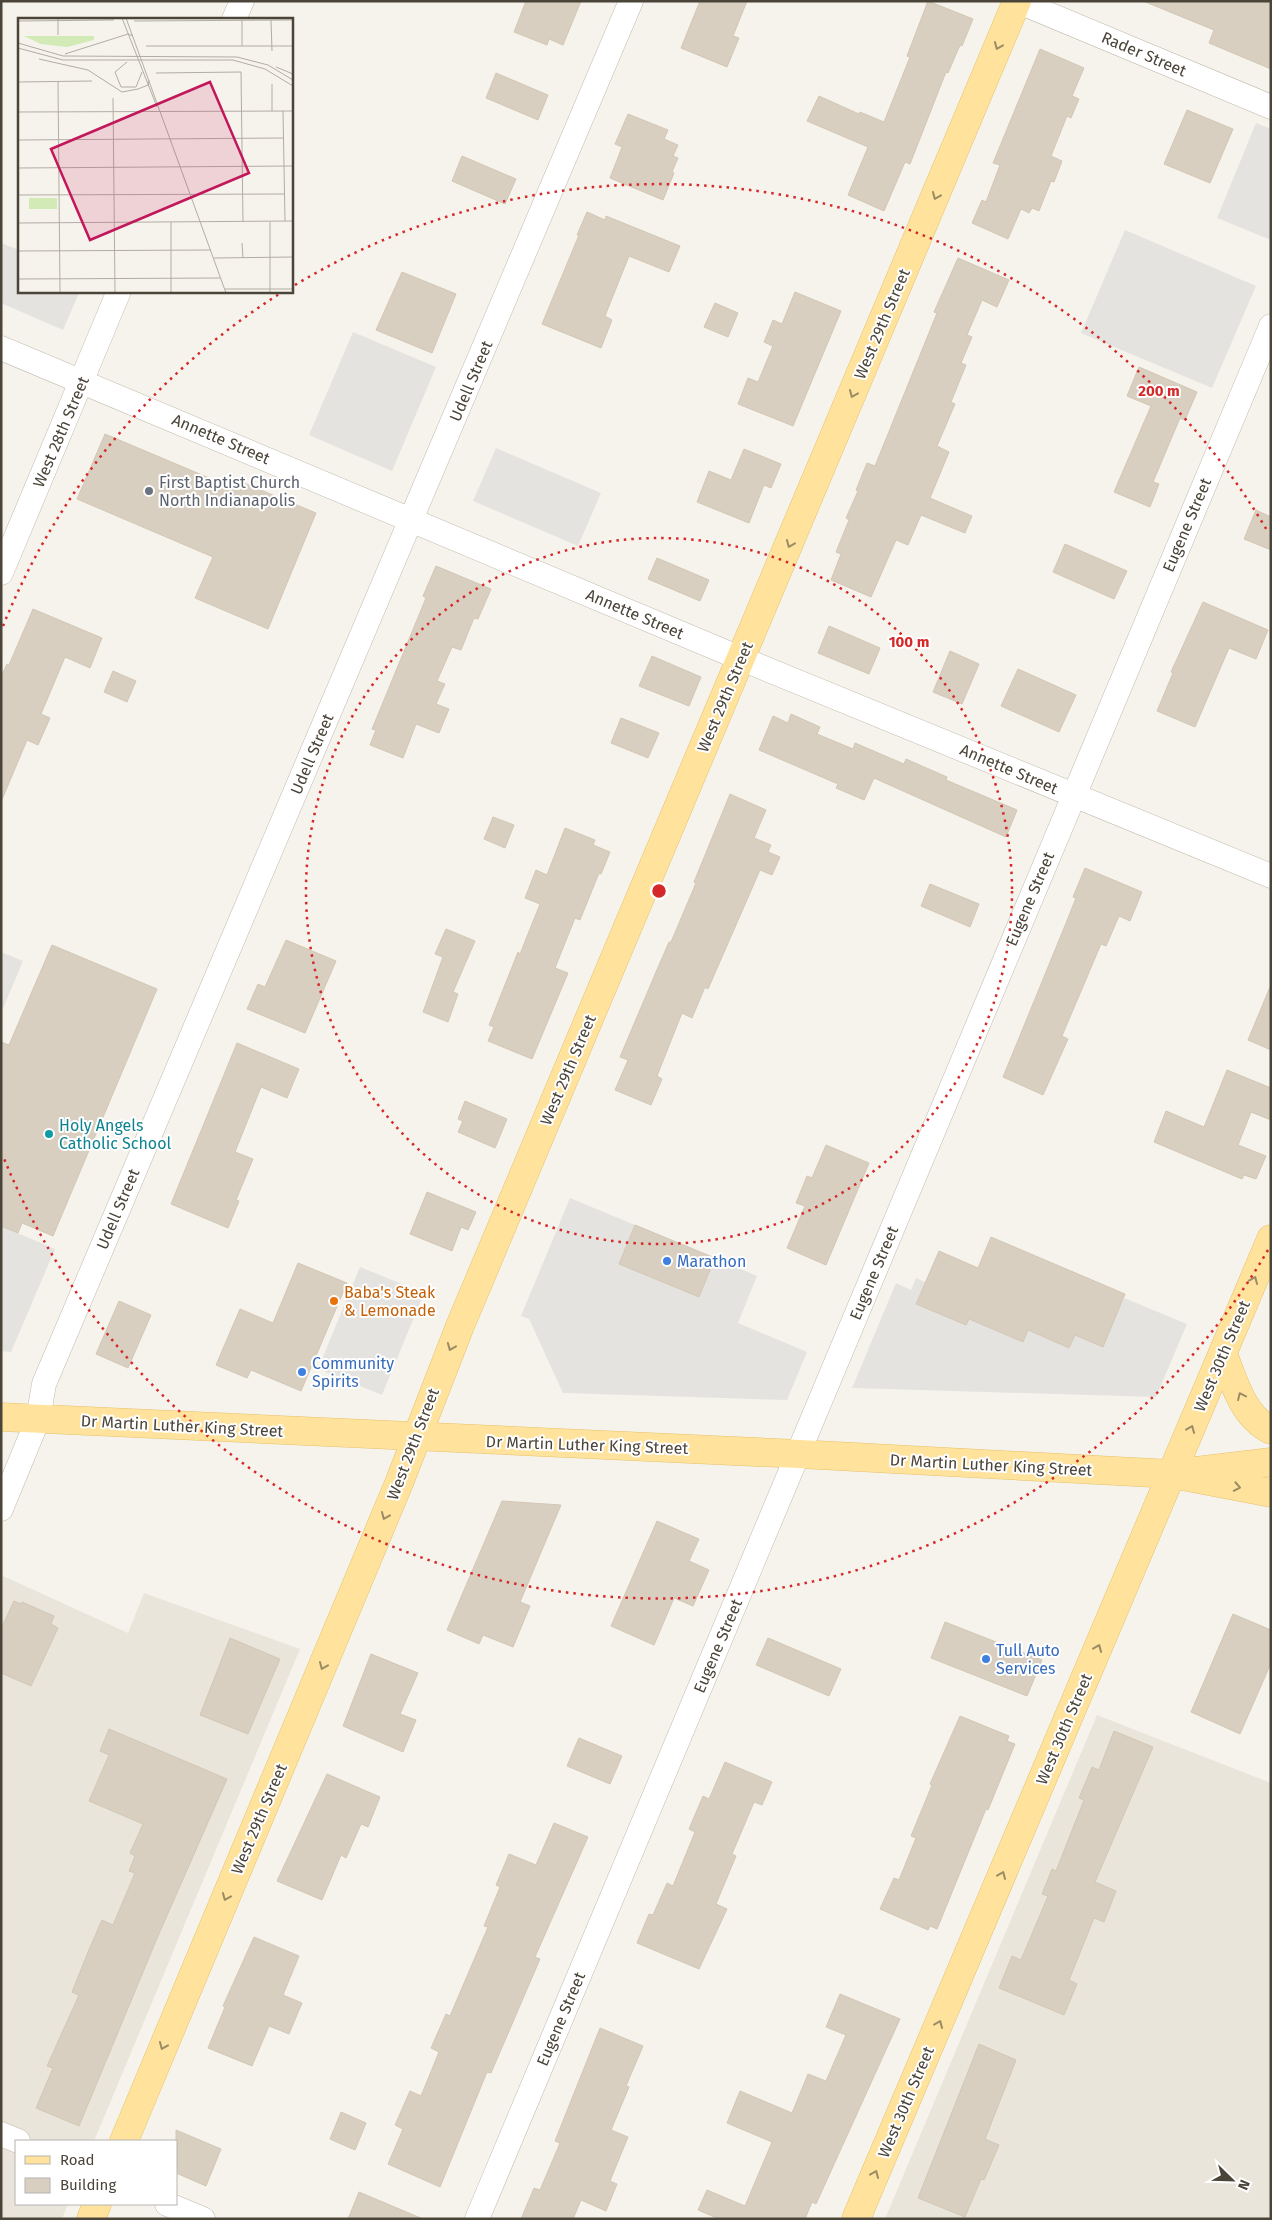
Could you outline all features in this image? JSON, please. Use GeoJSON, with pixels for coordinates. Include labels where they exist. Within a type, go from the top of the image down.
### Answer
{"type":"FeatureCollection","features":[{"type":"Feature","properties":{"kind":"main road","name":"West 29th Street"},"geometry":{"type":"LineString","coordinates":[[124,2140],[399,1483],[415,1438],[525,1170],[742,659],[1017,1]]}},
{"type":"Feature","properties":{"kind":"main road","name":"West 30th Street"},"geometry":{"type":"LineString","coordinates":[[856,2219],[1271,1240]]}},
{"type":"Feature","properties":{"kind":"main road"},"geometry":{"type":"LineString","coordinates":[[1223,1354],[1249,1413],[1258,1424],[1271,1430]]}},
{"type":"Feature","properties":{"kind":"main road","name":"Dr Martin Luther King Street"},"geometry":{"type":"LineString","coordinates":[[1,1417],[415,1438],[799,1454],[1172,1474],[1271,1493]]}},
{"type":"Feature","properties":{"kind":"main road","name":"Dr Martin Luther King Street"},"geometry":{"type":"LineString","coordinates":[[1172,1474],[1271,1462]]}},
{"type":"Feature","properties":{"kind":"main road"},"geometry":{"type":"LineString","coordinates":[[91,2219],[97,2205]]}},
{"type":"Feature","properties":{"kind":"street"},"geometry":{"type":"LineString","coordinates":[[234,18],[242,1]]}},
{"type":"Feature","properties":{"kind":"street","name":"Udell Street"},"geometry":{"type":"LineString","coordinates":[[1,1509],[38,1419],[44,1384],[631,1]]}},
{"type":"Feature","properties":{"kind":"street","name":"Rader Street"},"geometry":{"type":"LineString","coordinates":[[1017,1],[1271,107]]}},
{"type":"Feature","properties":{"kind":"street","name":"West 28th Street"},"geometry":{"type":"LineString","coordinates":[[1,573],[119,292]]}},
{"type":"Feature","properties":{"kind":"street","name":"Eugene Street"},"geometry":{"type":"LineString","coordinates":[[476,2219],[799,1454],[1073,795],[1271,326]]}},
{"type":"Feature","properties":{"kind":"street","name":"Annette Street"},"geometry":{"type":"LineString","coordinates":[[1,348],[742,659],[1271,876]]}},
{"type":"Feature","properties":{"kind":"street"},"geometry":{"type":"LineString","coordinates":[[1,2134],[16,2140]]}},
{"type":"Feature","properties":{"kind":"street"},"geometry":{"type":"LineString","coordinates":[[169,2205],[203,2219]]}},
{"type":"Feature","properties":{"kind":"shaded area"},"geometry":{"type":"Polygon","coordinates":[[[1256,123],[1271,129],[1271,240],[1217,218],[1256,123]]]}},
{"type":"Feature","properties":{"kind":"shaded area"},"geometry":{"type":"Polygon","coordinates":[[[1125,230],[1256,286],[1212,388],[1081,333],[1125,230]]]}},
{"type":"Feature","properties":{"kind":"shaded area"},"geometry":{"type":"Polygon","coordinates":[[[1,243],[18,250],[18,292],[80,292],[63,330],[1,303],[1,243]]]}},
{"type":"Feature","properties":{"kind":"shaded area"},"geometry":{"type":"Polygon","coordinates":[[[353,332],[436,367],[392,471],[309,435],[353,332]]]}},
{"type":"Feature","properties":{"kind":"shaded area"},"geometry":{"type":"Polygon","coordinates":[[[496,448],[601,493],[578,546],[473,501],[496,448]]]}},
{"type":"Feature","properties":{"kind":"shaded area"},"geometry":{"type":"Polygon","coordinates":[[[1,952],[23,961],[1,1013],[1,952]]]}},
{"type":"Feature","properties":{"kind":"shaded area"},"geometry":{"type":"Polygon","coordinates":[[[570,1198],[635,1225],[619,1264],[699,1297],[715,1258],[757,1276],[738,1323],[807,1352],[787,1400],[563,1393],[529,1319],[521,1316],[570,1198]]]}},
{"type":"Feature","properties":{"kind":"shaded area"},"geometry":{"type":"Polygon","coordinates":[[[1,1226],[55,1249],[11,1352],[1,1351],[1,1226]]]}},
{"type":"Feature","properties":{"kind":"shaded area"},"geometry":{"type":"Polygon","coordinates":[[[360,1267],[424,1293],[382,1395],[318,1369],[360,1267]]]}},
{"type":"Feature","properties":{"kind":"shaded area"},"geometry":{"type":"Polygon","coordinates":[[[916,1278],[925,1282],[916,1304],[966,1325],[969,1319],[1028,1330],[1069,1348],[1075,1335],[1103,1346],[1124,1298],[1187,1324],[1156,1397],[852,1388],[896,1283],[911,1290],[916,1278]]]}},
{"type":"Feature","properties":{"kind":"shaded area"},"geometry":{"type":"Polygon","coordinates":[[[1,1575],[128,1633],[144,1593],[300,1649],[94,2140],[15,2140],[15,2205],[68,2205],[62,2219],[1,2219],[1,1575]]]}},
{"type":"Feature","properties":{"kind":"shaded area"},"geometry":{"type":"Polygon","coordinates":[[[1097,1715],[1271,1783],[1271,2219],[885,2219],[1097,1715]]]}},
{"type":"Feature","properties":{"kind":"building"},"geometry":{"type":"Polygon","coordinates":[[[526,1],[581,1],[563,45],[549,39],[547,45],[514,32],[526,1]]]}},
{"type":"Feature","properties":{"kind":"building"},"geometry":{"type":"Polygon","coordinates":[[[700,1],[747,1],[733,36],[739,38],[727,67],[681,48],[700,1]]]}},
{"type":"Feature","properties":{"kind":"building"},"geometry":{"type":"Polygon","coordinates":[[[928,1],[973,19],[962,46],[960,45],[948,73],[946,72],[910,164],[905,162],[884,211],[848,195],[868,147],[807,121],[819,96],[859,114],[860,112],[884,122],[910,57],[907,56],[928,1]]]}},
{"type":"Feature","properties":{"kind":"building"},"geometry":{"type":"Polygon","coordinates":[[[1143,1],[1271,1],[1271,69],[1209,43],[1214,30],[1143,1]]]}},
{"type":"Feature","properties":{"kind":"building"},"geometry":{"type":"Polygon","coordinates":[[[1040,49],[1084,68],[1072,96],[1079,99],[1071,118],[1067,116],[1051,156],[1062,161],[1054,182],[1051,181],[1039,211],[1032,208],[1029,213],[1021,209],[1008,239],[972,223],[982,200],[986,202],[1000,165],[993,163],[1040,49]]]}},
{"type":"Feature","properties":{"kind":"building"},"geometry":{"type":"Polygon","coordinates":[[[496,73],[548,95],[538,120],[486,98],[496,73]]]}},
{"type":"Feature","properties":{"kind":"building"},"geometry":{"type":"Polygon","coordinates":[[[1187,110],[1233,129],[1210,183],[1164,164],[1187,110]]]}},
{"type":"Feature","properties":{"kind":"building"},"geometry":{"type":"Polygon","coordinates":[[[628,114],[668,130],[664,139],[678,145],[673,156],[678,158],[672,172],[674,173],[663,200],[610,178],[622,147],[615,144],[628,114]]]}},
{"type":"Feature","properties":{"kind":"building"},"geometry":{"type":"Polygon","coordinates":[[[462,156],[516,179],[505,204],[452,181],[462,156]]]}},
{"type":"Feature","properties":{"kind":"building"},"geometry":{"type":"Polygon","coordinates":[[[587,212],[605,220],[606,216],[680,246],[669,272],[629,256],[605,316],[612,320],[601,348],[542,324],[587,212]]]}},
{"type":"Feature","properties":{"kind":"building"},"geometry":{"type":"Polygon","coordinates":[[[958,258],[1009,280],[997,307],[982,300],[967,335],[972,337],[961,363],[966,365],[951,402],[955,404],[937,446],[949,452],[930,498],[972,516],[965,533],[921,515],[908,545],[896,540],[871,597],[831,580],[841,554],[836,552],[849,520],[846,518],[858,491],[856,490],[867,463],[875,466],[937,313],[934,312],[958,258]]]}},
{"type":"Feature","properties":{"kind":"building"},"geometry":{"type":"Polygon","coordinates":[[[402,272],[456,294],[432,353],[376,330],[402,272]]]}},
{"type":"Feature","properties":{"kind":"building"},"geometry":{"type":"Polygon","coordinates":[[[795,292],[841,311],[793,426],[738,404],[748,378],[758,382],[773,346],[764,342],[773,320],[782,324],[795,292]]]}},
{"type":"Feature","properties":{"kind":"building"},"geometry":{"type":"Polygon","coordinates":[[[715,303],[738,313],[728,337],[704,327],[715,303]]]}},
{"type":"Feature","properties":{"kind":"building"},"geometry":{"type":"Polygon","coordinates":[[[1139,367],[1197,392],[1185,420],[1180,418],[1153,482],[1159,484],[1150,507],[1114,492],[1151,406],[1127,396],[1139,367]]]}},
{"type":"Feature","properties":{"kind":"building"},"geometry":{"type":"Polygon","coordinates":[[[105,434],[240,491],[244,483],[316,513],[268,629],[195,598],[213,557],[77,499],[105,434]]]}},
{"type":"Feature","properties":{"kind":"building"},"geometry":{"type":"Polygon","coordinates":[[[744,449],[781,464],[771,488],[764,485],[749,523],[697,502],[709,471],[731,480],[744,449]]]}},
{"type":"Feature","properties":{"kind":"building"},"geometry":{"type":"Polygon","coordinates":[[[1256,510],[1271,517],[1271,550],[1244,539],[1256,510]]]}},
{"type":"Feature","properties":{"kind":"building"},"geometry":{"type":"Polygon","coordinates":[[[1065,544],[1127,571],[1114,599],[1053,572],[1065,544]]]}},
{"type":"Feature","properties":{"kind":"building"},"geometry":{"type":"Polygon","coordinates":[[[657,558],[709,580],[700,601],[648,579],[657,558]]]}},
{"type":"Feature","properties":{"kind":"building"},"geometry":{"type":"Polygon","coordinates":[[[436,566],[491,589],[478,619],[474,618],[461,650],[452,647],[437,681],[445,684],[436,704],[449,709],[439,733],[416,724],[403,758],[370,745],[376,730],[372,729],[426,598],[423,596],[436,566]]]}},
{"type":"Feature","properties":{"kind":"building"},"geometry":{"type":"Polygon","coordinates":[[[1203,602],[1268,630],[1256,659],[1229,648],[1195,727],[1157,711],[1173,673],[1171,672],[1203,602]]]}},
{"type":"Feature","properties":{"kind":"building"},"geometry":{"type":"Polygon","coordinates":[[[33,609],[102,638],[90,668],[65,657],[41,714],[50,718],[38,745],[27,740],[1,802],[1,677],[7,664],[9,665],[33,609]]]}},
{"type":"Feature","properties":{"kind":"building"},"geometry":{"type":"Polygon","coordinates":[[[829,626],[880,648],[869,674],[818,653],[829,626]]]}},
{"type":"Feature","properties":{"kind":"building"},"geometry":{"type":"Polygon","coordinates":[[[950,651],[979,664],[962,704],[933,692],[950,651]]]}},
{"type":"Feature","properties":{"kind":"building"},"geometry":{"type":"Polygon","coordinates":[[[652,656],[701,677],[689,706],[639,686],[652,656]]]}},
{"type":"Feature","properties":{"kind":"building"},"geometry":{"type":"Polygon","coordinates":[[[1018,669],[1076,695],[1059,732],[1001,706],[1018,669]]]}},
{"type":"Feature","properties":{"kind":"building"},"geometry":{"type":"Polygon","coordinates":[[[113,671],[136,681],[127,702],[104,692],[113,671]]]}},
{"type":"Feature","properties":{"kind":"building"},"geometry":{"type":"Polygon","coordinates":[[[791,714],[820,727],[817,734],[853,749],[855,743],[904,764],[906,759],[947,777],[946,780],[1017,810],[1006,837],[874,778],[864,800],[836,788],[838,784],[759,750],[773,716],[788,723],[791,714]]]}},
{"type":"Feature","properties":{"kind":"building"},"geometry":{"type":"Polygon","coordinates":[[[621,718],[659,733],[648,758],[611,743],[621,718]]]}},
{"type":"Feature","properties":{"kind":"building"},"geometry":{"type":"Polygon","coordinates":[[[730,794],[766,810],[754,838],[771,845],[768,852],[780,857],[772,875],[760,870],[708,989],[705,987],[692,1018],[682,1013],[657,1076],[662,1079],[651,1105],[615,1090],[628,1060],[620,1057],[696,883],[694,882],[730,794]]]}},
{"type":"Feature","properties":{"kind":"building"},"geometry":{"type":"Polygon","coordinates":[[[493,817],[514,825],[505,848],[484,839],[493,817]]]}},
{"type":"Feature","properties":{"kind":"building"},"geometry":{"type":"Polygon","coordinates":[[[565,828],[595,840],[593,845],[610,852],[601,874],[599,873],[580,920],[575,918],[555,968],[568,973],[532,1059],[488,1041],[494,1027],[489,1025],[518,952],[520,954],[540,904],[525,898],[536,870],[547,875],[565,828]]]}},
{"type":"Feature","properties":{"kind":"building"},"geometry":{"type":"Polygon","coordinates":[[[1085,868],[1142,892],[1130,921],[1119,916],[1106,946],[1101,944],[1062,1036],[1068,1039],[1043,1095],[1003,1077],[1076,898],[1073,897],[1085,868]]]}},
{"type":"Feature","properties":{"kind":"building"},"geometry":{"type":"Polygon","coordinates":[[[930,884],[979,904],[970,927],[921,906],[930,884]]]}},
{"type":"Feature","properties":{"kind":"building"},"geometry":{"type":"Polygon","coordinates":[[[446,929],[475,941],[453,992],[458,994],[448,1022],[423,1012],[443,957],[435,954],[446,929]]]}},
{"type":"Feature","properties":{"kind":"building"},"geometry":{"type":"Polygon","coordinates":[[[286,940],[336,961],[305,1033],[247,1009],[258,984],[265,987],[286,940]]]}},
{"type":"Feature","properties":{"kind":"building","name":"Holy Angels Catholic School"},"geometry":{"type":"Polygon","coordinates":[[[52,945],[157,989],[53,1236],[22,1223],[18,1233],[1,1226],[1,1042],[9,1045],[52,945]]]}},
{"type":"Feature","properties":{"kind":"building"},"geometry":{"type":"Polygon","coordinates":[[[1271,987],[1271,1050],[1248,1040],[1271,987]]]}},
{"type":"Feature","properties":{"kind":"building"},"geometry":{"type":"Polygon","coordinates":[[[237,1043],[299,1069],[287,1098],[261,1087],[235,1152],[253,1159],[236,1200],[239,1201],[228,1228],[171,1204],[237,1043]]]}},
{"type":"Feature","properties":{"kind":"building"},"geometry":{"type":"Polygon","coordinates":[[[1227,1070],[1271,1088],[1271,1120],[1251,1112],[1238,1145],[1266,1156],[1256,1179],[1244,1175],[1242,1179],[1154,1142],[1166,1111],[1204,1127],[1227,1070]]]}},
{"type":"Feature","properties":{"kind":"building"},"geometry":{"type":"Polygon","coordinates":[[[465,1101],[507,1119],[495,1148],[458,1132],[463,1121],[458,1119],[465,1101]]]}},
{"type":"Feature","properties":{"kind":"building"},"geometry":{"type":"Polygon","coordinates":[[[826,1145],[869,1163],[826,1265],[787,1248],[805,1206],[796,1203],[807,1176],[812,1178],[826,1145]]]}},
{"type":"Feature","properties":{"kind":"building"},"geometry":{"type":"Polygon","coordinates":[[[427,1192],[476,1212],[468,1230],[461,1227],[452,1251],[410,1234],[427,1192]]]}},
{"type":"Feature","properties":{"kind":"building","name":"Marathon"},"geometry":{"type":"Polygon","coordinates":[[[635,1225],[715,1258],[699,1297],[619,1264],[635,1225]]]}},
{"type":"Feature","properties":{"kind":"building"},"geometry":{"type":"Polygon","coordinates":[[[991,1237],[1125,1294],[1103,1347],[1075,1335],[1069,1348],[1028,1330],[1023,1342],[969,1319],[966,1325],[916,1304],[939,1251],[978,1268],[991,1237]]]}},
{"type":"Feature","properties":{"kind":"building"},"geometry":{"type":"Polygon","coordinates":[[[298,1263],[347,1283],[301,1391],[251,1370],[247,1378],[216,1365],[240,1309],[273,1323],[298,1263]]]}},
{"type":"Feature","properties":{"kind":"building"},"geometry":{"type":"Polygon","coordinates":[[[119,1301],[151,1315],[128,1368],[96,1354],[119,1301]]]}},
{"type":"Feature","properties":{"kind":"building"},"geometry":{"type":"Polygon","coordinates":[[[502,1501],[561,1505],[520,1602],[530,1606],[513,1647],[483,1635],[479,1644],[447,1630],[502,1501]]]}},
{"type":"Feature","properties":{"kind":"building"},"geometry":{"type":"Polygon","coordinates":[[[657,1521],[699,1539],[689,1561],[709,1570],[693,1606],[674,1598],[654,1645],[611,1626],[657,1521]]]}},
{"type":"Feature","properties":{"kind":"building"},"geometry":{"type":"Polygon","coordinates":[[[14,1601],[21,1604],[22,1602],[54,1616],[51,1624],[58,1628],[31,1686],[1,1673],[1,1629],[14,1601]]]}},
{"type":"Feature","properties":{"kind":"building"},"geometry":{"type":"Polygon","coordinates":[[[1233,1614],[1271,1630],[1271,1663],[1240,1734],[1191,1712],[1233,1614]]]}},
{"type":"Feature","properties":{"kind":"building","name":"Tull Auto Services"},"geometry":{"type":"Polygon","coordinates":[[[945,1622],[1042,1660],[1027,1696],[931,1658],[945,1622]]]}},
{"type":"Feature","properties":{"kind":"building"},"geometry":{"type":"Polygon","coordinates":[[[230,1638],[280,1659],[248,1734],[200,1715],[230,1638]]]}},
{"type":"Feature","properties":{"kind":"building"},"geometry":{"type":"Polygon","coordinates":[[[768,1638],[841,1669],[829,1696],[756,1665],[768,1638]]]}},
{"type":"Feature","properties":{"kind":"building"},"geometry":{"type":"Polygon","coordinates":[[[371,1654],[418,1673],[400,1714],[416,1720],[403,1752],[343,1726],[371,1654]]]}},
{"type":"Feature","properties":{"kind":"building"},"geometry":{"type":"Polygon","coordinates":[[[960,1716],[1009,1736],[1007,1741],[1015,1744],[937,1929],[930,1926],[928,1930],[880,1909],[894,1878],[899,1880],[916,1838],[911,1836],[932,1785],[930,1784],[960,1716]]]}},
{"type":"Feature","properties":{"kind":"building"},"geometry":{"type":"Polygon","coordinates":[[[109,1729],[227,1779],[158,1936],[79,2126],[36,2108],[53,2068],[47,2066],[79,1995],[72,1992],[88,1952],[102,1920],[113,1925],[135,1873],[129,1871],[135,1856],[130,1853],[143,1824],[89,1801],[109,1755],[100,1751],[109,1729]]]}},
{"type":"Feature","properties":{"kind":"building"},"geometry":{"type":"Polygon","coordinates":[[[1114,1731],[1153,1747],[1095,1882],[1116,1891],[1104,1922],[1094,1918],[1069,1980],[1077,1984],[1064,2015],[999,1988],[1012,1956],[1021,1960],[1048,1896],[1042,1894],[1052,1869],[1056,1871],[1084,1800],[1079,1798],[1092,1767],[1099,1770],[1114,1731]]]}},
{"type":"Feature","properties":{"kind":"building"},"geometry":{"type":"Polygon","coordinates":[[[579,1738],[622,1756],[610,1784],[567,1766],[579,1738]]]}},
{"type":"Feature","properties":{"kind":"building"},"geometry":{"type":"Polygon","coordinates":[[[725,1762],[772,1782],[762,1805],[754,1802],[732,1854],[736,1856],[716,1904],[727,1909],[699,1969],[637,1943],[649,1914],[653,1915],[667,1883],[673,1886],[695,1832],[689,1829],[703,1796],[709,1799],[725,1762]]]}},
{"type":"Feature","properties":{"kind":"building"},"geometry":{"type":"Polygon","coordinates":[[[327,1774],[380,1797],[368,1827],[361,1824],[346,1858],[341,1855],[322,1900],[277,1881],[327,1774]]]}},
{"type":"Feature","properties":{"kind":"building"},"geometry":{"type":"Polygon","coordinates":[[[554,1823],[588,1837],[535,1957],[540,1959],[491,2073],[487,2072],[440,2187],[388,2164],[403,2129],[395,2125],[410,2091],[421,2096],[439,2052],[431,2048],[446,2014],[450,2016],[488,1927],[484,1926],[500,1887],[496,1885],[509,1854],[536,1865],[554,1823]]]}},
{"type":"Feature","properties":{"kind":"building"},"geometry":{"type":"Polygon","coordinates":[[[254,1937],[299,1956],[283,1995],[302,2003],[289,2034],[269,2026],[252,2066],[208,2048],[225,2007],[223,2006],[254,1937]]]}},
{"type":"Feature","properties":{"kind":"building"},"geometry":{"type":"Polygon","coordinates":[[[840,1994],[900,2019],[816,2204],[812,2202],[805,2219],[719,2219],[698,2210],[707,2190],[745,2206],[772,2142],[727,2123],[740,2091],[792,2113],[808,2074],[826,2081],[846,2035],[826,2027],[840,1994]]]}},
{"type":"Feature","properties":{"kind":"building"},"geometry":{"type":"Polygon","coordinates":[[[600,2028],[643,2046],[626,2086],[629,2087],[611,2130],[628,2137],[610,2181],[617,2184],[606,2211],[581,2200],[573,2219],[521,2219],[534,2188],[540,2190],[560,2143],[555,2141],[600,2028]]]}},
{"type":"Feature","properties":{"kind":"building"},"geometry":{"type":"Polygon","coordinates":[[[979,2044],[1016,2060],[985,2139],[999,2145],[984,2180],[981,2179],[965,2217],[918,2198],[979,2044]]]}},
{"type":"Feature","properties":{"kind":"building"},"geometry":{"type":"Polygon","coordinates":[[[341,2112],[366,2123],[355,2150],[330,2139],[341,2112]]]}},
{"type":"Feature","properties":{"kind":"building"},"geometry":{"type":"Polygon","coordinates":[[[176,2130],[221,2149],[206,2186],[178,2174],[178,2140],[176,2140],[176,2130]]]}},
{"type":"Feature","properties":{"kind":"building"},"geometry":{"type":"Polygon","coordinates":[[[359,2192],[423,2219],[348,2219],[359,2192]]]}},
{"type":"Feature","properties":{"kind":"place","name":"First Baptist Church North Indianapolis"},"geometry":{"type":"Point","coordinates":[149,491]}},
{"type":"Feature","properties":{"kind":"place","name":"Holy Angels Catholic School"},"geometry":{"type":"Point","coordinates":[49,1134]}},
{"type":"Feature","properties":{"kind":"place","name":"Marathon"},"geometry":{"type":"Point","coordinates":[667,1261]}},
{"type":"Feature","properties":{"kind":"place","name":"Baba's Steak & Lemonade"},"geometry":{"type":"Point","coordinates":[334,1301]}},
{"type":"Feature","properties":{"kind":"place","name":"Community Spirits"},"geometry":{"type":"Point","coordinates":[302,1372]}},
{"type":"Feature","properties":{"kind":"place","name":"Tull Auto Services"},"geometry":{"type":"Point","coordinates":[986,1659]}}]}
